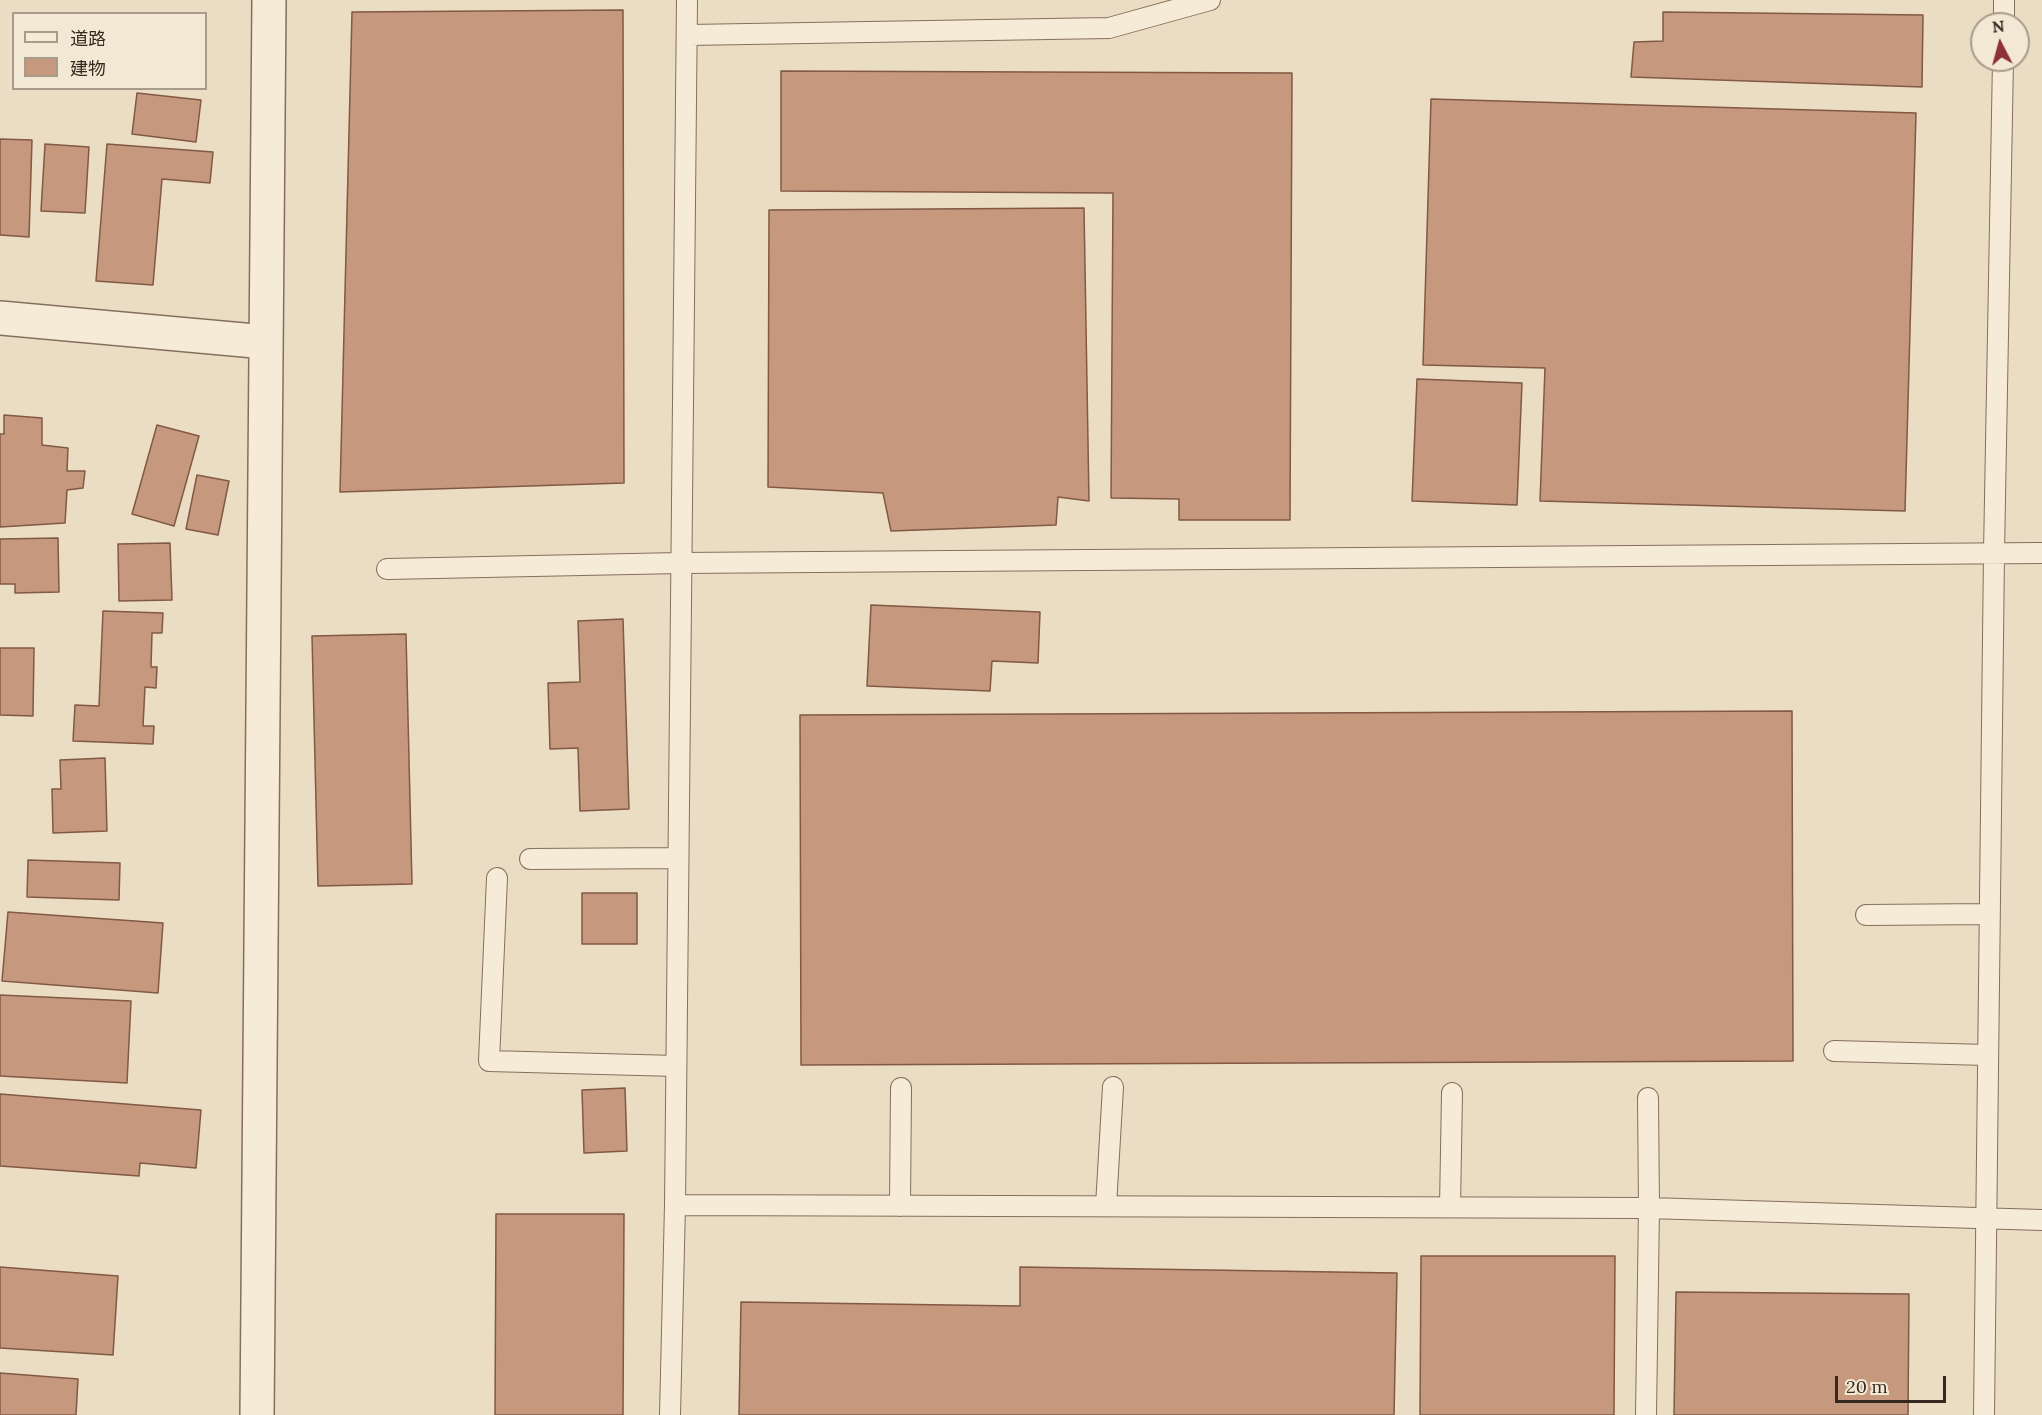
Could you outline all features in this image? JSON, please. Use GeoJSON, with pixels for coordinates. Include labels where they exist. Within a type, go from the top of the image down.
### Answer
{"type":"FeatureCollection","features":[{"type":"Feature","properties":{"kind":"street"},"geometry":{"type":"LineString","coordinates":[[257,1415],[269,0]]}},
{"type":"Feature","properties":{"kind":"street"},"geometry":{"type":"LineString","coordinates":[[0,318],[266,342]]}},
{"type":"Feature","properties":{"kind":"lane"},"geometry":{"type":"LineString","coordinates":[[670,1415],[675,1205],[687,0]]}},
{"type":"Feature","properties":{"kind":"lane"},"geometry":{"type":"LineString","coordinates":[[688,35],[1109,28],[1210,0]]}},
{"type":"Feature","properties":{"kind":"lane"},"geometry":{"type":"LineString","coordinates":[[1984,1415],[1994,553],[2003,72]]}},
{"type":"Feature","properties":{"kind":"lane"},"geometry":{"type":"LineString","coordinates":[[387,569],[681,563],[2042,553]]}},
{"type":"Feature","properties":{"kind":"lane"},"geometry":{"type":"LineString","coordinates":[[530,859],[678,858]]}},
{"type":"Feature","properties":{"kind":"lane"},"geometry":{"type":"LineString","coordinates":[[497,878],[489,1061],[676,1066]]}},
{"type":"Feature","properties":{"kind":"lane"},"geometry":{"type":"LineString","coordinates":[[1866,915],[1989,914]]}},
{"type":"Feature","properties":{"kind":"lane"},"geometry":{"type":"LineString","coordinates":[[1834,1051],[1988,1055]]}},
{"type":"Feature","properties":{"kind":"lane"},"geometry":{"type":"LineString","coordinates":[[1106,1206],[1113,1087]]}},
{"type":"Feature","properties":{"kind":"lane"},"geometry":{"type":"LineString","coordinates":[[900,1206],[901,1088]]}},
{"type":"Feature","properties":{"kind":"lane"},"geometry":{"type":"LineString","coordinates":[[1450,1208],[1452,1093]]}},
{"type":"Feature","properties":{"kind":"lane"},"geometry":{"type":"LineString","coordinates":[[1646,1415],[1648,1098]]}},
{"type":"Feature","properties":{"kind":"lane"},"geometry":{"type":"LineString","coordinates":[[675,1205],[1649,1208],[2042,1220]]}},
{"type":"Feature","properties":{"kind":"building"},"geometry":{"type":"Polygon","coordinates":[[[623,10],[624,483],[340,492],[352,12],[623,10]]]}},
{"type":"Feature","properties":{"kind":"building"},"geometry":{"type":"Polygon","coordinates":[[[1663,12],[1923,15],[1922,87],[1631,77],[1634,42],[1663,41],[1663,12]]]}},
{"type":"Feature","properties":{"kind":"building"},"geometry":{"type":"Polygon","coordinates":[[[781,71],[1292,73],[1290,520],[1179,520],[1179,499],[1111,498],[1113,193],[781,191],[781,71]]]}},
{"type":"Feature","properties":{"kind":"building"},"geometry":{"type":"Polygon","coordinates":[[[137,93],[201,100],[196,142],[132,134],[137,93]]]}},
{"type":"Feature","properties":{"kind":"building"},"geometry":{"type":"Polygon","coordinates":[[[1431,99],[1916,113],[1905,511],[1540,501],[1545,368],[1423,365],[1431,99]]]}},
{"type":"Feature","properties":{"kind":"building"},"geometry":{"type":"Polygon","coordinates":[[[0,139],[32,140],[29,237],[0,235],[0,139]]]}},
{"type":"Feature","properties":{"kind":"building"},"geometry":{"type":"Polygon","coordinates":[[[45,144],[89,147],[85,213],[41,211],[45,144]]]}},
{"type":"Feature","properties":{"kind":"building"},"geometry":{"type":"Polygon","coordinates":[[[107,144],[213,152],[210,183],[162,179],[153,285],[96,281],[107,144]]]}},
{"type":"Feature","properties":{"kind":"building"},"geometry":{"type":"Polygon","coordinates":[[[1084,208],[1089,501],[1058,497],[1056,525],[891,531],[883,493],[768,487],[769,210],[1084,208]]]}},
{"type":"Feature","properties":{"kind":"building"},"geometry":{"type":"Polygon","coordinates":[[[1417,379],[1522,383],[1517,505],[1412,501],[1417,379]]]}},
{"type":"Feature","properties":{"kind":"building"},"geometry":{"type":"Polygon","coordinates":[[[4,415],[42,418],[42,445],[68,448],[67,471],[85,471],[83,488],[67,490],[65,523],[0,527],[0,434],[4,434],[4,415]]]}},
{"type":"Feature","properties":{"kind":"building"},"geometry":{"type":"Polygon","coordinates":[[[157,425],[199,436],[174,526],[132,514],[157,425]]]}},
{"type":"Feature","properties":{"kind":"building"},"geometry":{"type":"Polygon","coordinates":[[[197,475],[229,481],[218,535],[186,529],[197,475]]]}},
{"type":"Feature","properties":{"kind":"building"},"geometry":{"type":"Polygon","coordinates":[[[58,538],[59,592],[15,593],[15,584],[0,584],[0,539],[58,538]]]}},
{"type":"Feature","properties":{"kind":"building"},"geometry":{"type":"Polygon","coordinates":[[[170,543],[172,600],[119,601],[118,544],[170,543]]]}},
{"type":"Feature","properties":{"kind":"building"},"geometry":{"type":"Polygon","coordinates":[[[871,605],[1040,612],[1038,663],[992,661],[990,691],[867,686],[871,605]]]}},
{"type":"Feature","properties":{"kind":"building"},"geometry":{"type":"Polygon","coordinates":[[[103,611],[163,613],[162,633],[152,633],[151,667],[157,667],[156,688],[145,687],[143,726],[154,726],[153,744],[73,741],[75,705],[99,706],[103,611]]]}},
{"type":"Feature","properties":{"kind":"building"},"geometry":{"type":"Polygon","coordinates":[[[623,619],[629,809],[580,811],[578,748],[550,749],[548,683],[580,682],[578,621],[623,619]]]}},
{"type":"Feature","properties":{"kind":"building"},"geometry":{"type":"Polygon","coordinates":[[[406,634],[412,884],[318,886],[312,636],[406,634]]]}},
{"type":"Feature","properties":{"kind":"building"},"geometry":{"type":"Polygon","coordinates":[[[0,648],[34,648],[33,716],[0,715],[0,648]]]}},
{"type":"Feature","properties":{"kind":"building"},"geometry":{"type":"Polygon","coordinates":[[[1792,711],[1793,1061],[801,1065],[800,715],[1792,711]]]}},
{"type":"Feature","properties":{"kind":"building"},"geometry":{"type":"Polygon","coordinates":[[[105,758],[107,831],[53,833],[52,789],[61,789],[60,760],[105,758]]]}},
{"type":"Feature","properties":{"kind":"building"},"geometry":{"type":"Polygon","coordinates":[[[28,860],[120,863],[119,900],[27,897],[28,860]]]}},
{"type":"Feature","properties":{"kind":"building"},"geometry":{"type":"Polygon","coordinates":[[[582,893],[637,893],[637,944],[582,944],[582,893]]]}},
{"type":"Feature","properties":{"kind":"building"},"geometry":{"type":"Polygon","coordinates":[[[8,912],[163,923],[158,993],[2,981],[8,912]]]}},
{"type":"Feature","properties":{"kind":"building"},"geometry":{"type":"Polygon","coordinates":[[[0,995],[131,1001],[127,1083],[0,1076],[0,995]]]}},
{"type":"Feature","properties":{"kind":"building"},"geometry":{"type":"Polygon","coordinates":[[[625,1088],[627,1151],[584,1153],[582,1090],[625,1088]]]}},
{"type":"Feature","properties":{"kind":"building"},"geometry":{"type":"Polygon","coordinates":[[[0,1094],[201,1110],[196,1168],[140,1163],[139,1176],[0,1166],[0,1094]]]}},
{"type":"Feature","properties":{"kind":"building"},"geometry":{"type":"Polygon","coordinates":[[[496,1214],[624,1214],[623,1415],[495,1415],[496,1214]]]}},
{"type":"Feature","properties":{"kind":"building"},"geometry":{"type":"Polygon","coordinates":[[[1421,1256],[1615,1256],[1614,1415],[1420,1415],[1421,1256]]]}},
{"type":"Feature","properties":{"kind":"building"},"geometry":{"type":"Polygon","coordinates":[[[0,1267],[118,1276],[113,1355],[0,1348],[0,1267]]]}},
{"type":"Feature","properties":{"kind":"building"},"geometry":{"type":"Polygon","coordinates":[[[1020,1267],[1397,1273],[1394,1415],[739,1415],[741,1302],[1020,1306],[1020,1267]]]}},
{"type":"Feature","properties":{"kind":"building"},"geometry":{"type":"Polygon","coordinates":[[[1676,1292],[1909,1294],[1908,1415],[1674,1415],[1676,1292]]]}},
{"type":"Feature","properties":{"kind":"building"},"geometry":{"type":"Polygon","coordinates":[[[0,1373],[78,1379],[76,1415],[0,1415],[0,1373]]]}}]}
